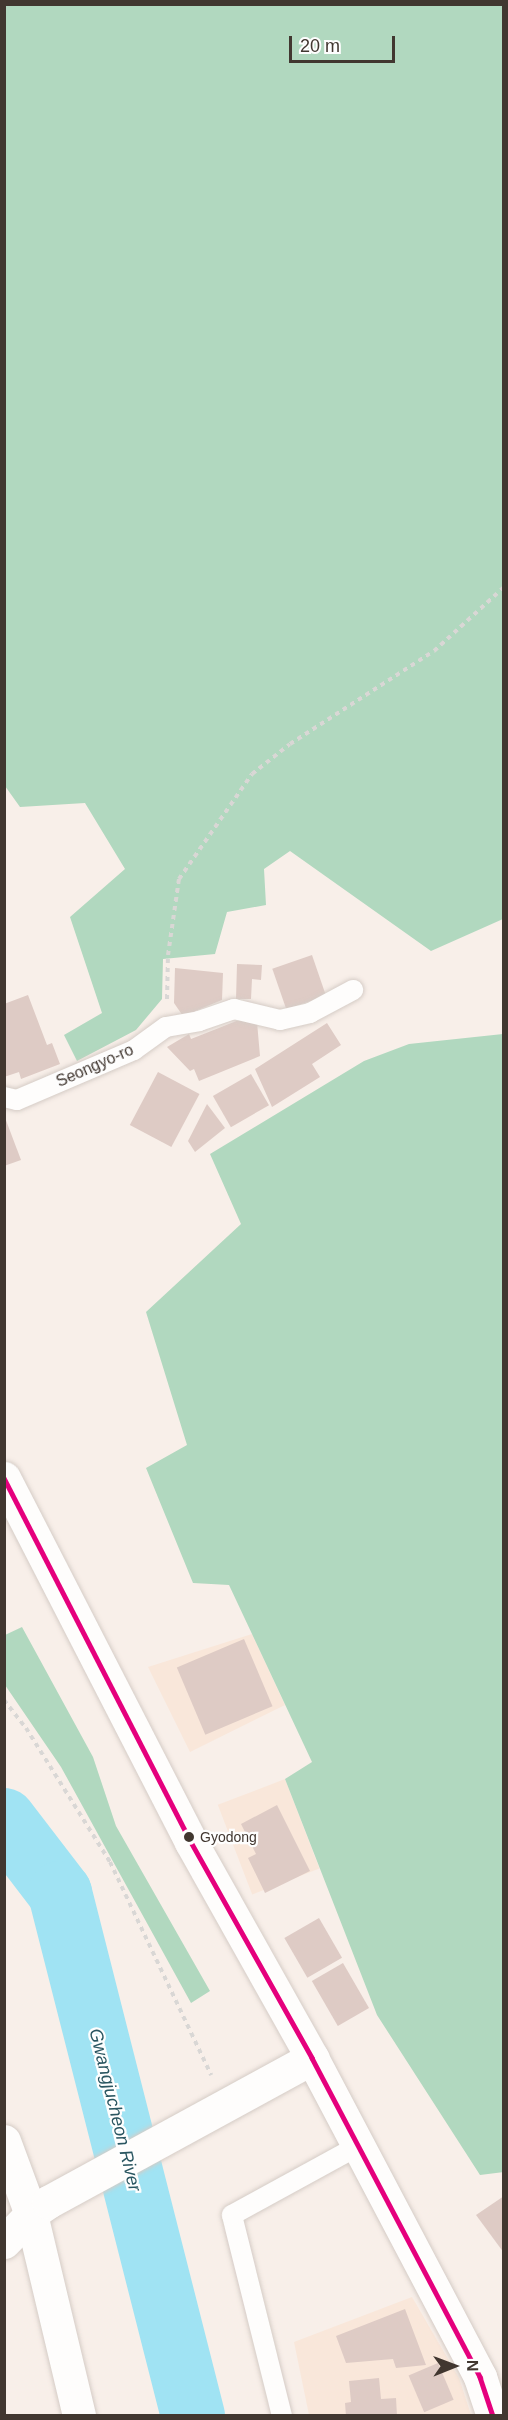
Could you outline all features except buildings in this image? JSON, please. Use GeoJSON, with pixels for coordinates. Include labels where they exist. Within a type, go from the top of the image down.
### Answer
{"type":"FeatureCollection","features":[{"type":"Feature","properties":{"kind":"street"},"geometry":{"type":"LineString","coordinates":[[4,1478],[191,1842],[312,2058],[480,2377],[493,2415]]}},
{"type":"Feature","properties":{"kind":"street"},"geometry":{"type":"LineString","coordinates":[[4,2242],[40,2208],[312,2058]]}},
{"type":"Feature","properties":{"kind":"street"},"geometry":{"type":"LineString","coordinates":[[4,2141],[40,2208],[79,2415]]}},
{"type":"Feature","properties":{"kind":"lane","name":"Seongyo-ro"},"geometry":{"type":"LineString","coordinates":[[4,1097],[17,1100],[134,1050],[166,1027],[234,1009],[280,1020],[310,1013],[353,990]]}},
{"type":"Feature","properties":{"kind":"lane"},"geometry":{"type":"LineString","coordinates":[[282,2415],[232,2215],[358,2146]]}},
{"type":"Feature","properties":{"kind":"path"},"geometry":{"type":"LineString","coordinates":[[166,1027],[168,955],[179,879],[252,774],[290,744],[434,651],[504,587]]}},
{"type":"Feature","properties":{"kind":"path"},"geometry":{"type":"LineString","coordinates":[[4,1700],[26,1728],[110,1862],[220,2109]]}},
{"type":"Feature","properties":{"kind":"shaded area"},"geometry":{"type":"Polygon","coordinates":[[[252,1634],[285,1705],[190,1752],[148,1667],[252,1634]]]}},
{"type":"Feature","properties":{"kind":"shaded area"},"geometry":{"type":"Polygon","coordinates":[[[285,1779],[319,1869],[252,1894],[218,1805],[285,1779]]]}},
{"type":"Feature","properties":{"kind":"shaded area"},"geometry":{"type":"Polygon","coordinates":[[[412,2297],[459,2378],[471,2415],[309,2415],[294,2342],[412,2297]]]}},
{"type":"Feature","properties":{"kind":"green space"},"geometry":{"type":"Polygon","coordinates":[[[5,4],[503,5],[503,919],[431,951],[290,851],[264,869],[266,905],[227,912],[215,954],[163,959],[162,999],[136,1030],[77,1061],[64,1035],[102,1013],[70,917],[125,869],[85,803],[20,807],[5,786],[5,4]]]}},
{"type":"Feature","properties":{"kind":"green space"},"geometry":{"type":"Polygon","coordinates":[[[503,1034],[504,2172],[480,2175],[377,2015],[285,1779],[312,1762],[229,1585],[193,1583],[146,1468],[187,1445],[146,1312],[241,1224],[210,1154],[364,1061],[409,1044],[503,1034]]]}},
{"type":"Feature","properties":{"kind":"green space"},"geometry":{"type":"Polygon","coordinates":[[[22,1627],[93,1757],[116,1826],[210,1991],[191,2003],[61,1767],[5,1685],[5,1635],[22,1627]]]}},
{"type":"Feature","properties":{"kind":"waterway","name":"Gwangjucheon River"},"geometry":{"type":"LineString","coordinates":[[4,1820],[60,1893],[193,2416]]}},
{"type":"Feature","properties":{"kind":"transit line"},"geometry":{"type":"LineString","coordinates":[[4,1478],[191,1842],[312,2058],[480,2377],[493,2416]]}},
{"type":"Feature","properties":{"kind":"place","name":"Gyodong"},"geometry":{"type":"Point","coordinates":[189,1837]}}]}
